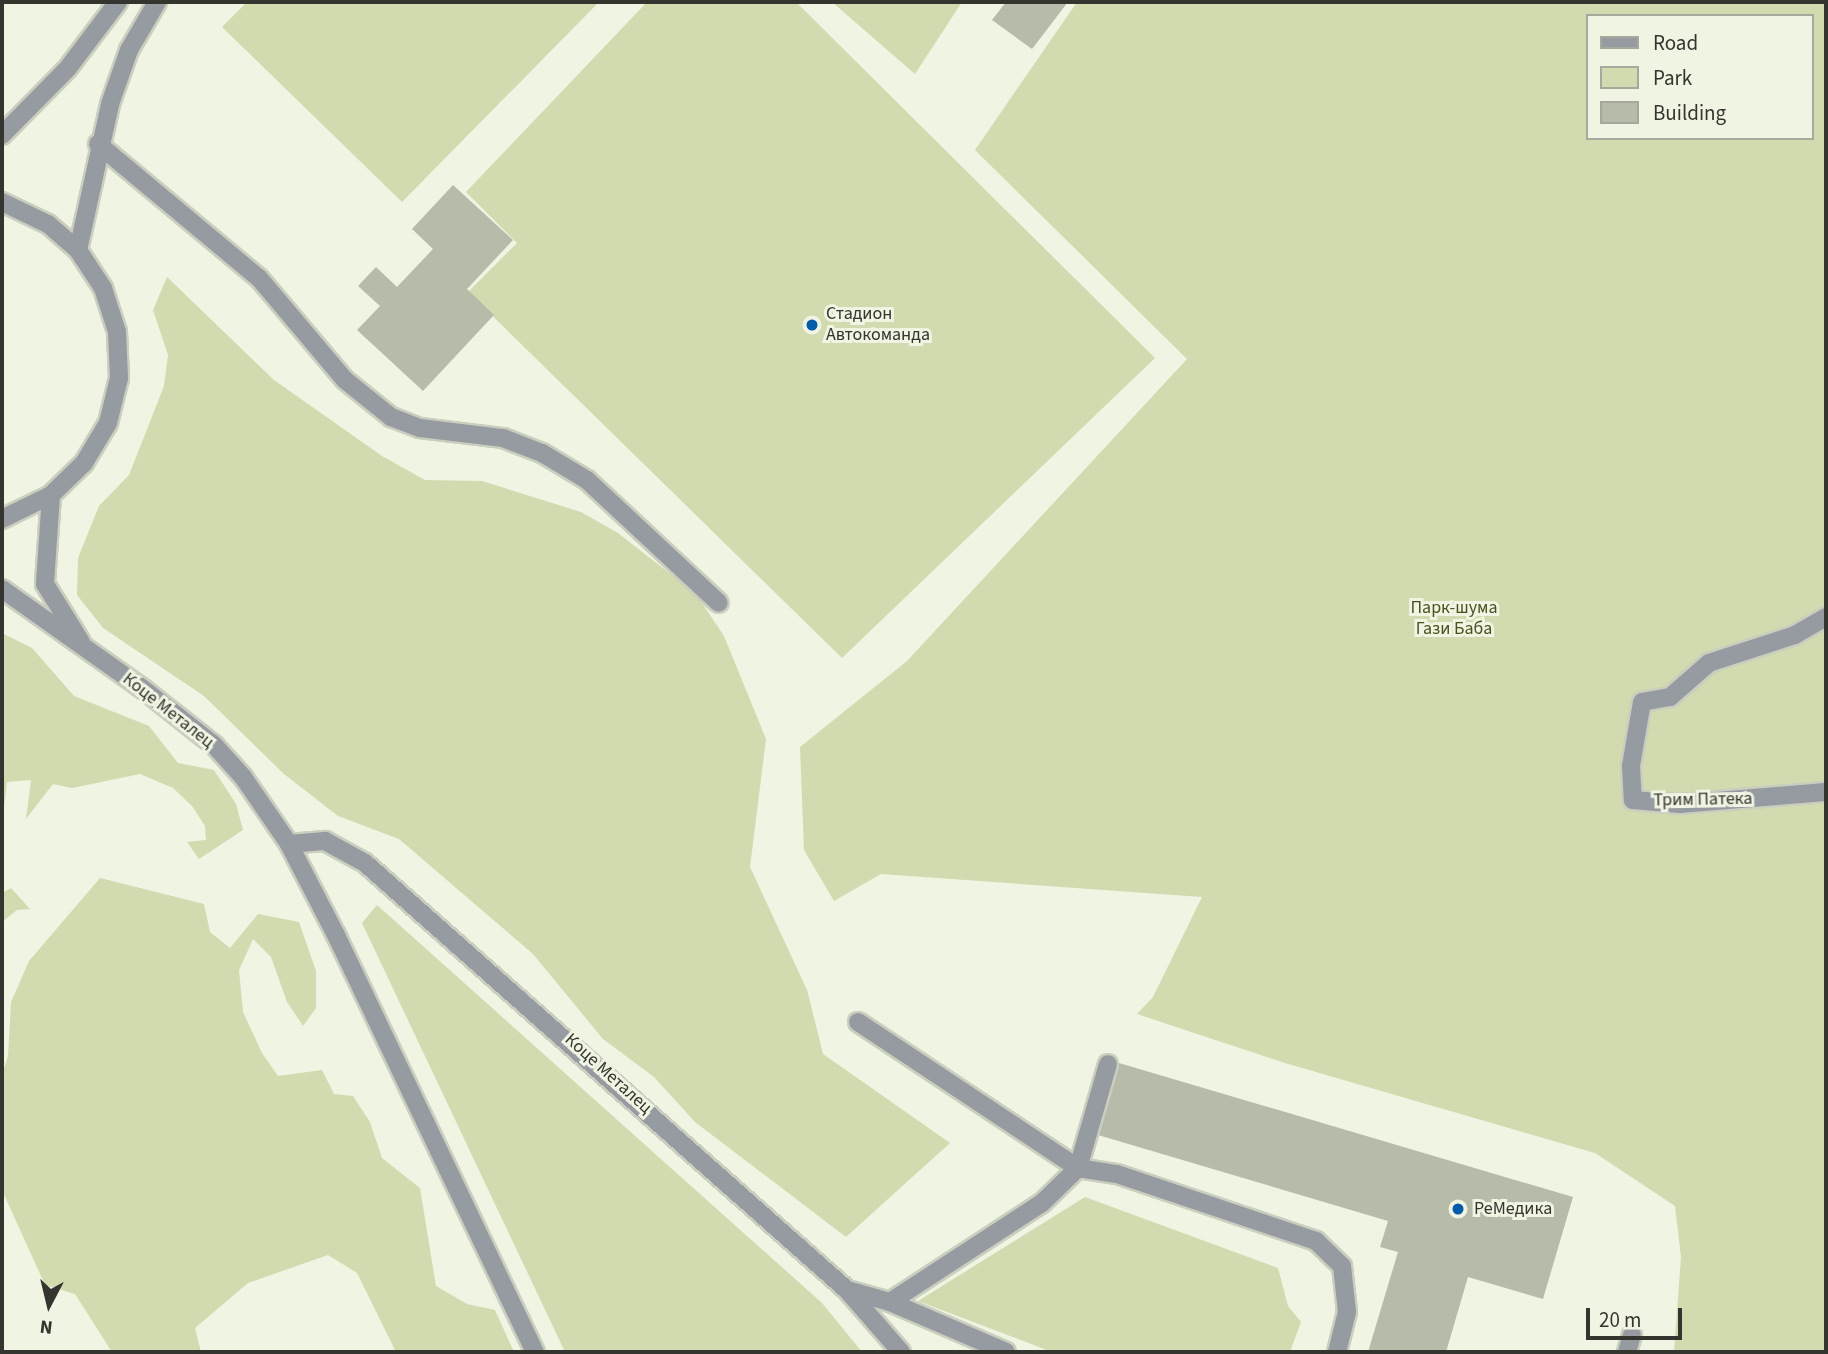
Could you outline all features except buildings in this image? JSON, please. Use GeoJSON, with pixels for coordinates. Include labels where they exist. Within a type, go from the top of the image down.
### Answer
{"type":"FeatureCollection","features":[{"type":"Feature","properties":{"kind":"street"},"geometry":{"type":"LineString","coordinates":[[2,135],[68,68],[118,2]]}},
{"type":"Feature","properties":{"kind":"street"},"geometry":{"type":"LineString","coordinates":[[78,250],[98,144],[129,50],[157,2]]}},
{"type":"Feature","properties":{"kind":"street"},"geometry":{"type":"LineString","coordinates":[[98,144],[259,278],[345,380],[391,418],[420,428],[503,438],[542,453],[587,480],[719,603]]}},
{"type":"Feature","properties":{"kind":"street"},"geometry":{"type":"LineString","coordinates":[[2,202],[48,224],[78,250],[103,288],[117,332],[119,378],[102,433],[84,463],[51,495],[2,519]]}},
{"type":"Feature","properties":{"kind":"street","name":"Коце Металец"},"geometry":{"type":"LineString","coordinates":[[51,495],[46,584],[89,653]]}},
{"type":"Feature","properties":{"kind":"street","name":"Коце Металец"},"geometry":{"type":"LineString","coordinates":[[2,589],[214,745],[289,844],[535,1352]]}},
{"type":"Feature","properties":{"kind":"street","name":"Трим Патека"},"geometry":{"type":"LineString","coordinates":[[1826,617],[1795,635],[1709,663],[1670,696],[1642,702],[1631,766],[1633,800],[1680,804],[1826,792]]}},
{"type":"Feature","properties":{"kind":"street","name":"Коце Металец"},"geometry":{"type":"LineString","coordinates":[[289,844],[325,841],[365,863],[847,1290],[901,1352]]}},
{"type":"Feature","properties":{"kind":"street"},"geometry":{"type":"LineString","coordinates":[[858,1022],[1077,1168],[1117,1174],[1316,1241],[1342,1266],[1347,1312],[1337,1352]]}},
{"type":"Feature","properties":{"kind":"street"},"geometry":{"type":"LineString","coordinates":[[890,1302],[1042,1203],[1077,1168],[1108,1064]]}},
{"type":"Feature","properties":{"kind":"street"},"geometry":{"type":"LineString","coordinates":[[847,1290],[890,1302],[1006,1352]]}},
{"type":"Feature","properties":{"kind":"green space"},"geometry":{"type":"Polygon","coordinates":[[[247,2],[599,2],[402,202],[222,27],[247,2]]]}},
{"type":"Feature","properties":{"kind":"green space","name":"Стадион Автокоманда"},"geometry":{"type":"Polygon","coordinates":[[[647,2],[796,2],[1155,358],[842,658],[468,292],[517,243],[466,192],[647,2]]]}},
{"type":"Feature","properties":{"kind":"green space"},"geometry":{"type":"Polygon","coordinates":[[[832,2],[962,2],[915,74],[832,2]]]}},
{"type":"Feature","properties":{"kind":"green space","name":"Парк-шума Гази Баба"},"geometry":{"type":"Polygon","coordinates":[[[1077,2],[1826,2],[1826,1352],[1674,1352],[1681,1257],[1675,1206],[1595,1153],[1285,1063],[1137,1014],[1153,997],[1202,897],[881,874],[834,901],[804,850],[800,747],[907,661],[1187,359],[975,150],[1077,2]]]}},
{"type":"Feature","properties":{"kind":"green space"},"geometry":{"type":"Polygon","coordinates":[[[167,277],[274,380],[382,456],[425,480],[482,481],[581,512],[618,533],[696,594],[724,636],[766,739],[750,867],[807,990],[823,1054],[950,1143],[846,1237],[695,1122],[654,1077],[603,1039],[533,954],[399,839],[338,816],[284,774],[204,696],[103,628],[77,595],[78,558],[99,506],[129,475],[164,386],[168,355],[153,310],[167,277]]]}},
{"type":"Feature","properties":{"kind":"green space"},"geometry":{"type":"Polygon","coordinates":[[[2,633],[32,648],[74,696],[149,726],[178,763],[214,770],[236,804],[243,830],[199,859],[187,842],[206,840],[205,826],[192,806],[173,788],[140,774],[72,788],[53,784],[26,819],[31,780],[7,782],[2,825],[2,633]]]}},
{"type":"Feature","properties":{"kind":"green space"},"geometry":{"type":"Polygon","coordinates":[[[100,878],[204,904],[210,932],[230,948],[258,914],[299,922],[316,971],[316,1008],[303,1026],[287,1002],[271,957],[253,939],[239,970],[243,1012],[262,1053],[278,1076],[322,1070],[334,1094],[353,1096],[370,1122],[382,1158],[420,1188],[436,1286],[467,1304],[495,1310],[514,1352],[396,1352],[357,1273],[328,1255],[248,1283],[195,1328],[201,1352],[112,1352],[75,1294],[45,1285],[2,1190],[2,1074],[8,1056],[11,1002],[29,961],[100,878]]]}},
{"type":"Feature","properties":{"kind":"green space"},"geometry":{"type":"Polygon","coordinates":[[[11,888],[30,909],[17,910],[2,922],[2,893],[11,888]]]}},
{"type":"Feature","properties":{"kind":"green space"},"geometry":{"type":"Polygon","coordinates":[[[377,905],[822,1303],[862,1352],[565,1352],[362,923],[377,905]]]}},
{"type":"Feature","properties":{"kind":"green space"},"geometry":{"type":"Polygon","coordinates":[[[1085,1197],[1278,1268],[1288,1306],[1301,1322],[1290,1352],[1052,1352],[918,1301],[1085,1197]]]}},
{"type":"Feature","properties":{"kind":"place","name":"Стадион Автокоманда"},"geometry":{"type":"Point","coordinates":[812,325]}},
{"type":"Feature","properties":{"kind":"place","name":"РеМедика"},"geometry":{"type":"Point","coordinates":[1458,1209]}}]}
